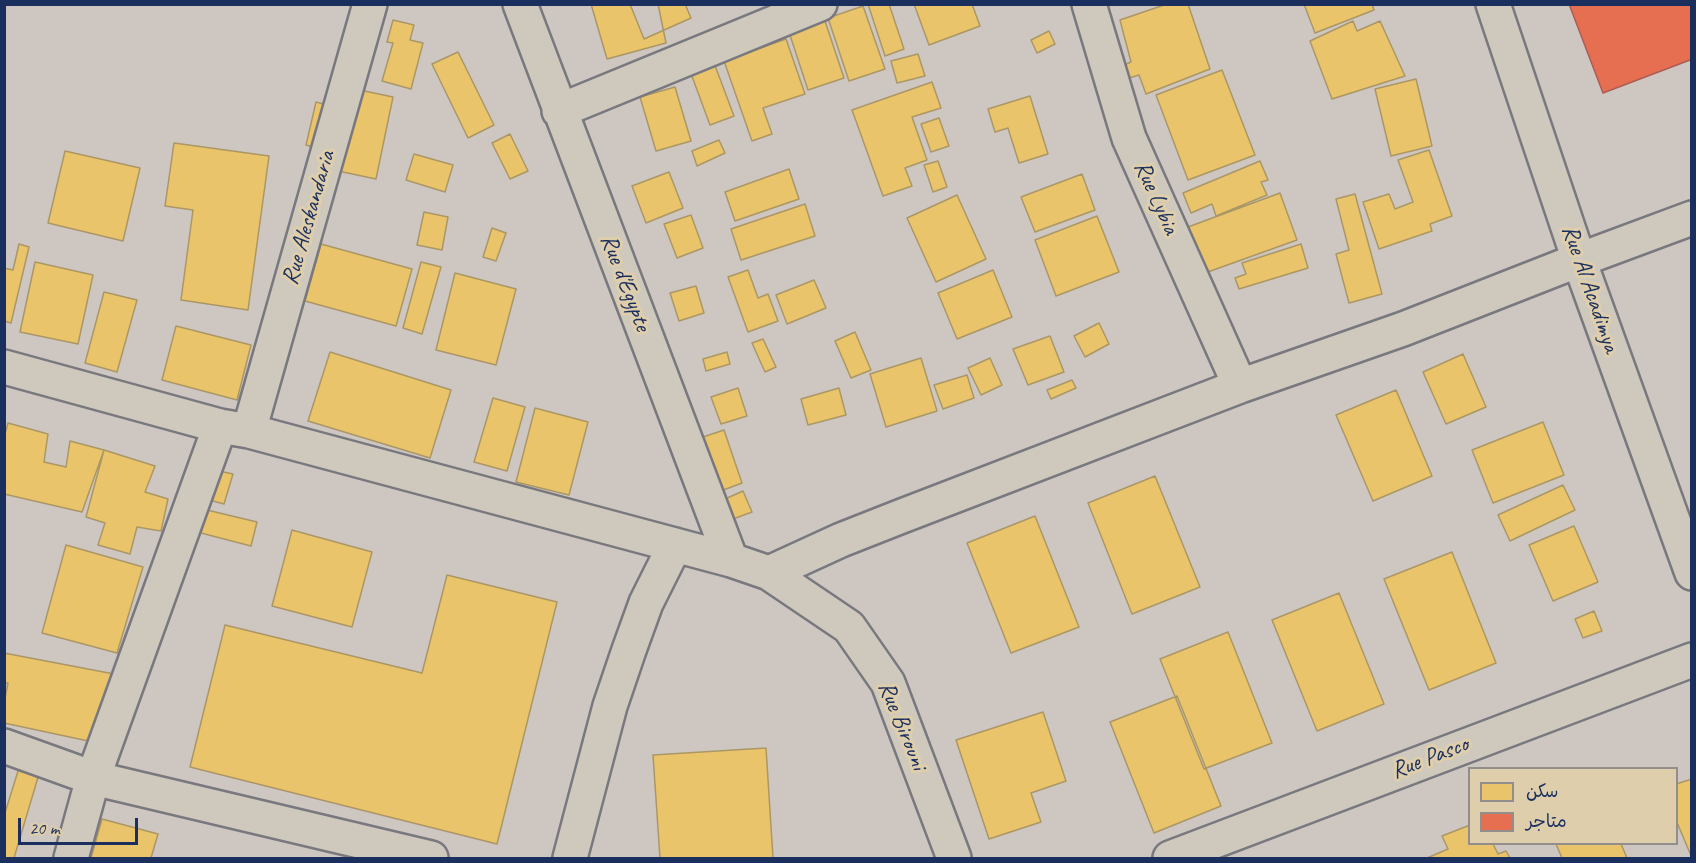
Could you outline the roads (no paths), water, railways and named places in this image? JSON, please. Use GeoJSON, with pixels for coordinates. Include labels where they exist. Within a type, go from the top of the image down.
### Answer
{"type":"FeatureCollection","features":[{"type":"Feature","properties":{"kind":"street","name":"Rue Aleskandaria"},"geometry":{"type":"LineString","coordinates":[[71,858],[93,778],[235,429],[370,4]]}},
{"type":"Feature","properties":{"kind":"street","name":"Rue d'Egypte"},"geometry":{"type":"LineString","coordinates":[[520,4],[731,560]]}},
{"type":"Feature","properties":{"kind":"street"},"geometry":{"type":"LineString","coordinates":[[559,111],[820,4]]}},
{"type":"Feature","properties":{"kind":"street","name":"Rue Lybia"},"geometry":{"type":"LineString","coordinates":[[1089,4],[1129,138],[1240,386]]}},
{"type":"Feature","properties":{"kind":"street","name":"Rue Al Acadimya"},"geometry":{"type":"LineString","coordinates":[[1492,4],[1579,260],[1692,573]]}},
{"type":"Feature","properties":{"kind":"street"},"geometry":{"type":"LineString","coordinates":[[769,573],[851,536],[1240,386],[1403,329],[1692,218]]}},
{"type":"Feature","properties":{"kind":"street","name":"Rue Birouni"},"geometry":{"type":"LineString","coordinates":[[4,367],[731,560],[769,573],[849,627],[888,683],[954,858]]}},
{"type":"Feature","properties":{"kind":"street"},"geometry":{"type":"LineString","coordinates":[[570,858],[610,706],[646,603],[675,545]]}},
{"type":"Feature","properties":{"kind":"street","name":"Rue Pasco"},"geometry":{"type":"LineString","coordinates":[[1170,858],[1692,660]]}},
{"type":"Feature","properties":{"kind":"street"},"geometry":{"type":"LineString","coordinates":[[4,746],[93,778],[431,858]]}}]}
